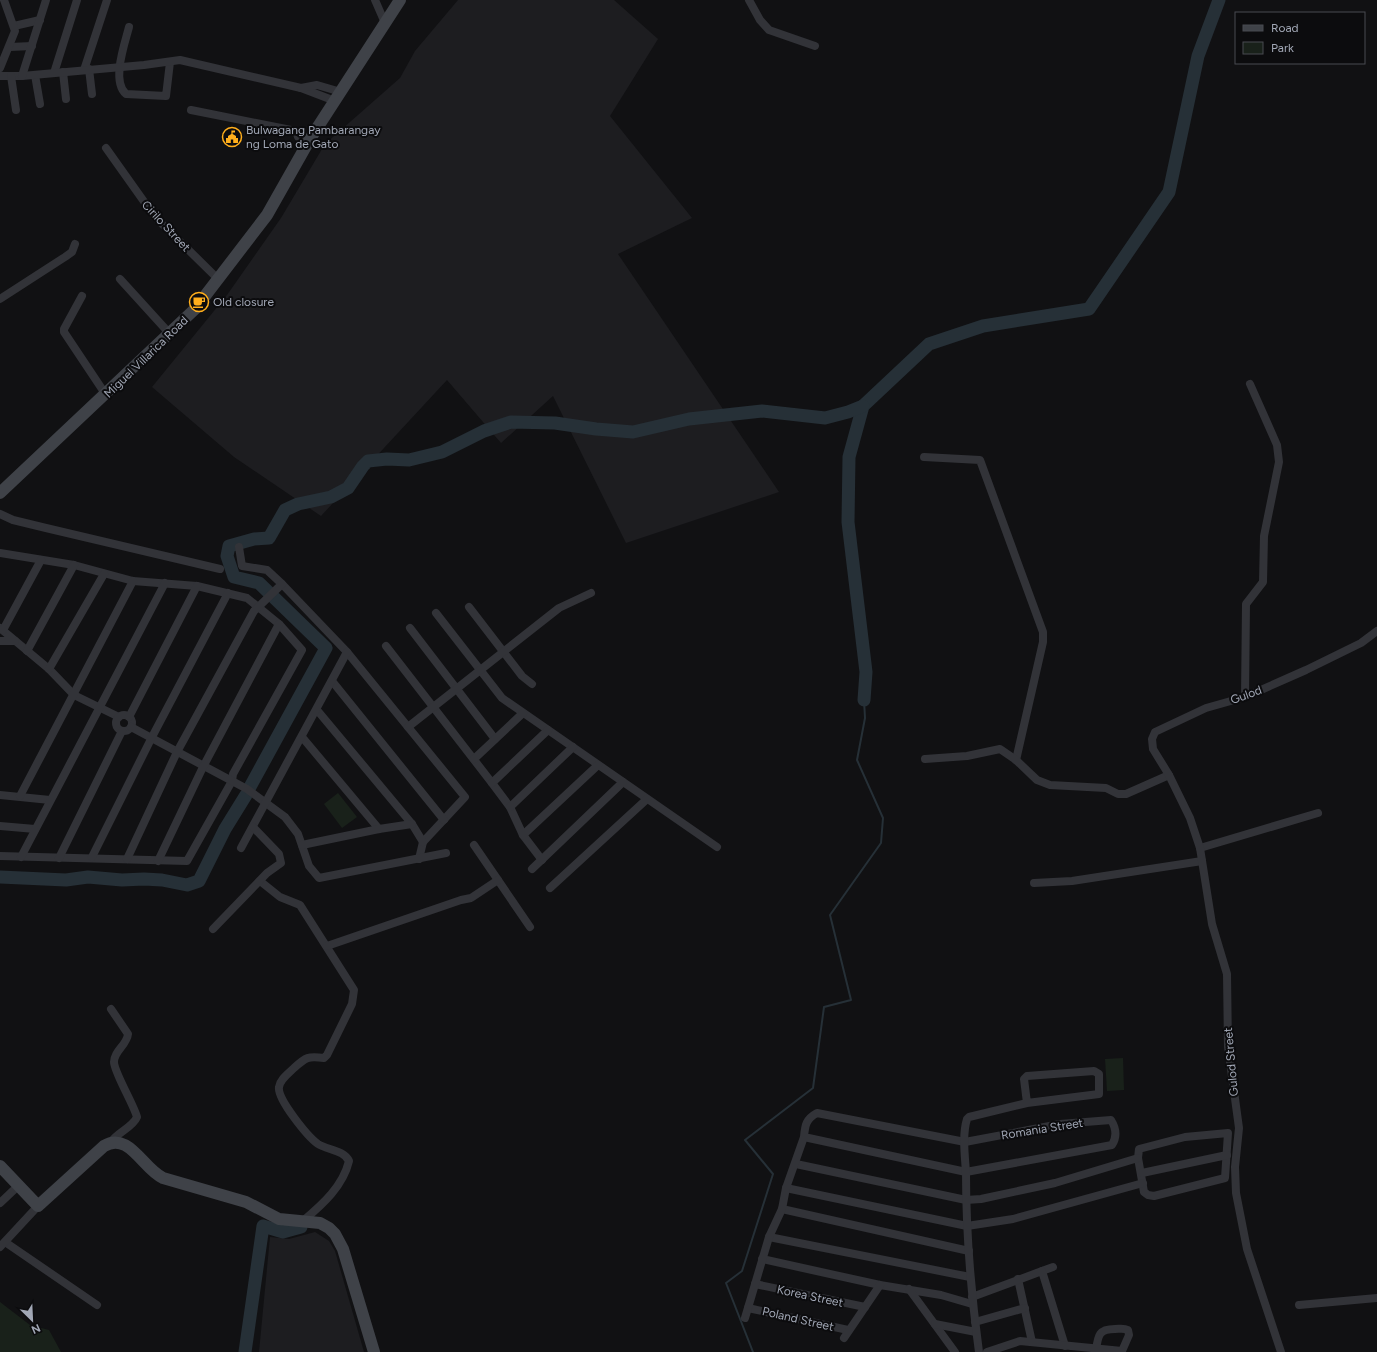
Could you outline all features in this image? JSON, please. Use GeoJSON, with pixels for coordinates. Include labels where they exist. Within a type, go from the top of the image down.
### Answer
{"type":"FeatureCollection","features":[{"type":"Feature","properties":{"kind":"main road","name":"Miguel Villarica Road"},"geometry":{"type":"LineString","coordinates":[[0,493],[106,395],[195,309],[267,215],[310,139],[400,0]]}},
{"type":"Feature","properties":{"kind":"main road"},"geometry":{"type":"LineString","coordinates":[[0,1166],[38,1206],[111,1142],[121,1142],[127,1145],[156,1174],[164,1178],[240,1200],[279,1219],[304,1220],[320,1223],[329,1228],[340,1241],[374,1352]]}},
{"type":"Feature","properties":{"kind":"street"},"geometry":{"type":"LineString","coordinates":[[0,68],[10,47],[15,31],[4,4],[4,0]]}},
{"type":"Feature","properties":{"kind":"street"},"geometry":{"type":"LineString","coordinates":[[22,76],[46,0]]}},
{"type":"Feature","properties":{"kind":"street"},"geometry":{"type":"LineString","coordinates":[[66,99],[58,73],[77,0]]}},
{"type":"Feature","properties":{"kind":"street"},"geometry":{"type":"LineString","coordinates":[[92,94],[86,70],[107,0]]}},
{"type":"Feature","properties":{"kind":"street"},"geometry":{"type":"LineString","coordinates":[[375,0],[385,23]]}},
{"type":"Feature","properties":{"kind":"street"},"geometry":{"type":"LineString","coordinates":[[749,0],[760,20],[770,30],[815,46]]}},
{"type":"Feature","properties":{"kind":"street"},"geometry":{"type":"LineString","coordinates":[[14,26],[40,20]]}},
{"type":"Feature","properties":{"kind":"street"},"geometry":{"type":"LineString","coordinates":[[129,27],[119,67],[122,88],[126,94],[165,96],[168,94],[170,62]]}},
{"type":"Feature","properties":{"kind":"street"},"geometry":{"type":"LineString","coordinates":[[10,47],[32,46]]}},
{"type":"Feature","properties":{"kind":"street"},"geometry":{"type":"LineString","coordinates":[[0,76],[58,73],[180,60],[338,97]]}},
{"type":"Feature","properties":{"kind":"street"},"geometry":{"type":"LineString","coordinates":[[35,75],[40,104]]}},
{"type":"Feature","properties":{"kind":"street"},"geometry":{"type":"LineString","coordinates":[[10,76],[16,110]]}},
{"type":"Feature","properties":{"kind":"street"},"geometry":{"type":"LineString","coordinates":[[191,110],[296,131],[298,137],[310,139]]}},
{"type":"Feature","properties":{"kind":"street","name":"Cirilo Street"},"geometry":{"type":"LineString","coordinates":[[106,148],[155,217],[218,279]]}},
{"type":"Feature","properties":{"kind":"street"},"geometry":{"type":"LineString","coordinates":[[1,297],[65,258],[72,252],[75,244]]}},
{"type":"Feature","properties":{"kind":"street"},"geometry":{"type":"LineString","coordinates":[[120,279],[170,334]]}},
{"type":"Feature","properties":{"kind":"street"},"geometry":{"type":"LineString","coordinates":[[82,296],[64,329],[64,332],[106,395]]}},
{"type":"Feature","properties":{"kind":"street"},"geometry":{"type":"LineString","coordinates":[[1245,697],[1246,604],[1263,582],[1264,536],[1279,462],[1277,445],[1250,384]]}},
{"type":"Feature","properties":{"kind":"street"},"geometry":{"type":"LineString","coordinates":[[924,457],[980,460],[1043,632],[1043,642],[1016,760]]}},
{"type":"Feature","properties":{"kind":"street"},"geometry":{"type":"LineString","coordinates":[[0,514],[39,526],[220,569]]}},
{"type":"Feature","properties":{"kind":"street"},"geometry":{"type":"LineString","coordinates":[[239,547],[242,566],[267,570],[282,584],[347,652],[465,797],[423,842],[419,859]]}},
{"type":"Feature","properties":{"kind":"street"},"geometry":{"type":"LineString","coordinates":[[0,553],[7,552],[74,565],[133,581],[197,586],[247,598],[259,606],[279,624],[302,650],[233,774],[232,781],[187,861],[158,861],[92,857],[59,858],[0,856]]}},
{"type":"Feature","properties":{"kind":"street"},"geometry":{"type":"LineString","coordinates":[[42,560],[1,629],[49,669],[74,695],[119,718],[124,716],[129,717]]}},
{"type":"Feature","properties":{"kind":"street"},"geometry":{"type":"LineString","coordinates":[[27,651],[74,565]]}},
{"type":"Feature","properties":{"kind":"street"},"geometry":{"type":"LineString","coordinates":[[49,669],[104,574]]}},
{"type":"Feature","properties":{"kind":"street"},"geometry":{"type":"LineString","coordinates":[[20,796],[133,581]]}},
{"type":"Feature","properties":{"kind":"street"},"geometry":{"type":"LineString","coordinates":[[21,857],[165,583]]}},
{"type":"Feature","properties":{"kind":"street"},"geometry":{"type":"LineString","coordinates":[[127,859],[177,752],[254,611],[282,584]]}},
{"type":"Feature","properties":{"kind":"street"},"geometry":{"type":"LineString","coordinates":[[129,717],[197,586]]}},
{"type":"Feature","properties":{"kind":"street"},"geometry":{"type":"LineString","coordinates":[[92,857],[152,737],[228,593]]}},
{"type":"Feature","properties":{"kind":"street"},"geometry":{"type":"LineString","coordinates":[[408,727],[559,608],[591,593]]}},
{"type":"Feature","properties":{"kind":"street"},"geometry":{"type":"LineString","coordinates":[[469,607],[522,676],[532,684]]}},
{"type":"Feature","properties":{"kind":"street"},"geometry":{"type":"LineString","coordinates":[[436,613],[502,698],[717,847]]}},
{"type":"Feature","properties":{"kind":"street"},"geometry":{"type":"LineString","coordinates":[[158,861],[203,767],[279,624]]}},
{"type":"Feature","properties":{"kind":"street"},"geometry":{"type":"LineString","coordinates":[[410,628],[495,739]]}},
{"type":"Feature","properties":{"kind":"street","name":"Gulod"},"geometry":{"type":"LineString","coordinates":[[1169,775],[1154,749],[1152,739],[1155,732],[1206,708],[1245,697],[1306,670],[1361,643],[1377,631]]}},
{"type":"Feature","properties":{"kind":"street"},"geometry":{"type":"LineString","coordinates":[[0,641],[15,641]]}},
{"type":"Feature","properties":{"kind":"street"},"geometry":{"type":"LineString","coordinates":[[386,646],[510,807],[523,836],[542,860]]}},
{"type":"Feature","properties":{"kind":"street"},"geometry":{"type":"LineString","coordinates":[[241,848],[267,803],[347,652]]}},
{"type":"Feature","properties":{"kind":"street"},"geometry":{"type":"LineString","coordinates":[[332,681],[444,820]]}},
{"type":"Feature","properties":{"kind":"street"},"geometry":{"type":"LineString","coordinates":[[317,710],[412,824],[423,842]]}},
{"type":"Feature","properties":{"kind":"street"},"geometry":{"type":"LineString","coordinates":[[474,759],[523,713]]}},
{"type":"Feature","properties":{"kind":"street"},"geometry":{"type":"LineString","coordinates":[[122,731],[127,731],[131,727],[132,722],[129,717]]}},
{"type":"Feature","properties":{"kind":"street"},"geometry":{"type":"LineString","coordinates":[[119,718],[116,725],[122,731]]}},
{"type":"Feature","properties":{"kind":"street"},"geometry":{"type":"LineString","coordinates":[[131,727],[152,737],[203,767],[232,781],[285,816],[298,834],[309,866],[319,878],[446,854]]}},
{"type":"Feature","properties":{"kind":"street"},"geometry":{"type":"LineString","coordinates":[[492,783],[548,730]]}},
{"type":"Feature","properties":{"kind":"street"},"geometry":{"type":"LineString","coordinates":[[59,858],[122,731]]}},
{"type":"Feature","properties":{"kind":"street"},"geometry":{"type":"LineString","coordinates":[[302,737],[379,829]]}},
{"type":"Feature","properties":{"kind":"street"},"geometry":{"type":"LineString","coordinates":[[510,807],[573,747]]}},
{"type":"Feature","properties":{"kind":"street"},"geometry":{"type":"LineString","coordinates":[[925,759],[967,756],[1000,749],[1016,760],[1037,780],[1050,785],[1106,788],[1118,794],[1126,794],[1169,775]]}},
{"type":"Feature","properties":{"kind":"street"},"geometry":{"type":"LineString","coordinates":[[523,836],[598,765]]}},
{"type":"Feature","properties":{"kind":"street","name":"Gulod Street"},"geometry":{"type":"LineString","coordinates":[[1169,775],[1190,818],[1200,848],[1212,924],[1227,974],[1228,1046],[1239,1128],[1235,1167],[1236,1193],[1247,1249],[1281,1352]]}},
{"type":"Feature","properties":{"kind":"street"},"geometry":{"type":"LineString","coordinates":[[532,869],[624,782]]}},
{"type":"Feature","properties":{"kind":"street"},"geometry":{"type":"LineString","coordinates":[[0,795],[50,800]]}},
{"type":"Feature","properties":{"kind":"street"},"geometry":{"type":"LineString","coordinates":[[550,888],[647,799]]}},
{"type":"Feature","properties":{"kind":"street"},"geometry":{"type":"LineString","coordinates":[[1200,848],[1318,813]]}},
{"type":"Feature","properties":{"kind":"street"},"geometry":{"type":"LineString","coordinates":[[302,845],[379,829],[412,824]]}},
{"type":"Feature","properties":{"kind":"street"},"geometry":{"type":"LineString","coordinates":[[0,826],[35,829]]}},
{"type":"Feature","properties":{"kind":"street"},"geometry":{"type":"LineString","coordinates":[[213,929],[260,881],[281,863],[282,858],[279,854],[253,827]]}},
{"type":"Feature","properties":{"kind":"street"},"geometry":{"type":"LineString","coordinates":[[474,845],[530,927]]}},
{"type":"Feature","properties":{"kind":"street"},"geometry":{"type":"LineString","coordinates":[[1034,883],[1072,881],[1202,861]]}},
{"type":"Feature","properties":{"kind":"street"},"geometry":{"type":"LineString","coordinates":[[326,946],[461,900],[471,898],[498,880]]}},
{"type":"Feature","properties":{"kind":"street"},"geometry":{"type":"LineString","coordinates":[[260,881],[280,898],[300,905],[354,990],[352,1004],[327,1055],[324,1058],[309,1056],[282,1079],[279,1087],[280,1097],[309,1136],[323,1147],[340,1152],[349,1161],[347,1169],[339,1184],[324,1203],[304,1220]]}},
{"type":"Feature","properties":{"kind":"street"},"geometry":{"type":"LineString","coordinates":[[111,1009],[128,1034],[127,1038],[117,1052],[114,1063],[137,1117],[135,1121],[116,1135],[111,1142]]}},
{"type":"Feature","properties":{"kind":"street"},"geometry":{"type":"LineString","coordinates":[[979,1352],[972,1301],[968,1251],[965,1142],[966,1121],[969,1117],[1027,1103],[1099,1094],[1099,1074],[1094,1071],[1027,1076],[1024,1079],[1027,1103]]}},
{"type":"Feature","properties":{"kind":"street"},"geometry":{"type":"LineString","coordinates":[[745,1318],[769,1237],[782,1209],[786,1188],[796,1164],[804,1137],[805,1123],[810,1117],[817,1113],[965,1142]]}},
{"type":"Feature","properties":{"kind":"street","name":"Romania Street"},"geometry":{"type":"LineString","coordinates":[[965,1142],[1060,1124],[1111,1120],[1116,1139],[1112,1144],[966,1172]]}},
{"type":"Feature","properties":{"kind":"street"},"geometry":{"type":"LineString","coordinates":[[1228,1133],[1227,1155],[1226,1175],[1222,1180],[1154,1196],[1148,1195],[1144,1192],[1142,1173],[1138,1158],[1138,1152],[1143,1147],[1185,1137],[1228,1133]]}},
{"type":"Feature","properties":{"kind":"street"},"geometry":{"type":"LineString","coordinates":[[804,1137],[966,1172]]}},
{"type":"Feature","properties":{"kind":"street"},"geometry":{"type":"LineString","coordinates":[[1142,1173],[1227,1155]]}},
{"type":"Feature","properties":{"kind":"street"},"geometry":{"type":"LineString","coordinates":[[796,1164],[966,1200],[981,1199],[1055,1183],[1138,1158]]}},
{"type":"Feature","properties":{"kind":"street"},"geometry":{"type":"LineString","coordinates":[[786,1188],[967,1226],[1013,1219],[1143,1183]]}},
{"type":"Feature","properties":{"kind":"street"},"geometry":{"type":"LineString","coordinates":[[0,1203],[18,1186]]}},
{"type":"Feature","properties":{"kind":"street"},"geometry":{"type":"LineString","coordinates":[[38,1206],[2,1244],[97,1305]]}},
{"type":"Feature","properties":{"kind":"street"},"geometry":{"type":"LineString","coordinates":[[782,1209],[968,1251]]}},
{"type":"Feature","properties":{"kind":"street"},"geometry":{"type":"LineString","coordinates":[[769,1237],[970,1277]]}},
{"type":"Feature","properties":{"kind":"street"},"geometry":{"type":"LineString","coordinates":[[762,1259],[880,1285],[972,1301],[1018,1279],[1053,1267]]}},
{"type":"Feature","properties":{"kind":"street"},"geometry":{"type":"LineString","coordinates":[[1042,1271],[1065,1346]]}},
{"type":"Feature","properties":{"kind":"street"},"geometry":{"type":"LineString","coordinates":[[1018,1279],[1032,1342]]}},
{"type":"Feature","properties":{"kind":"street","name":"Korea Street"},"geometry":{"type":"LineString","coordinates":[[755,1284],[865,1307]]}},
{"type":"Feature","properties":{"kind":"street"},"geometry":{"type":"LineString","coordinates":[[865,1307],[880,1285]]}},
{"type":"Feature","properties":{"kind":"street"},"geometry":{"type":"LineString","coordinates":[[910,1289],[955,1352]]}},
{"type":"Feature","properties":{"kind":"street"},"geometry":{"type":"LineString","coordinates":[[1299,1305],[1377,1298]]}},
{"type":"Feature","properties":{"kind":"street","name":"Poland Street"},"geometry":{"type":"LineString","coordinates":[[748,1308],[846,1334],[865,1307]]}},
{"type":"Feature","properties":{"kind":"street"},"geometry":{"type":"LineString","coordinates":[[975,1322],[1025,1308]]}},
{"type":"Feature","properties":{"kind":"street"},"geometry":{"type":"LineString","coordinates":[[935,1324],[976,1332]]}},
{"type":"Feature","properties":{"kind":"street"},"geometry":{"type":"LineString","coordinates":[[987,1352],[1020,1341],[1096,1350]]}},
{"type":"Feature","properties":{"kind":"shaded area"},"geometry":{"type":"Polygon","coordinates":[[[458,0],[614,0],[658,39],[610,116],[692,218],[618,254],[779,492],[626,543],[553,396],[501,443],[447,380],[321,516],[234,457],[152,387],[227,295],[281,218],[325,144],[400,78],[415,51],[458,0]]]}},
{"type":"Feature","properties":{"kind":"shaded area"},"geometry":{"type":"Polygon","coordinates":[[[315,1232],[329,1241],[335,1251],[364,1352],[259,1352],[270,1237],[289,1239],[315,1232]]]}},
{"type":"Feature","properties":{"kind":"green space"},"geometry":{"type":"Polygon","coordinates":[[[338,793],[357,817],[342,828],[324,804],[338,793]]]}},
{"type":"Feature","properties":{"kind":"green space"},"geometry":{"type":"Polygon","coordinates":[[[1123,1058],[1124,1090],[1107,1091],[1105,1059],[1123,1058]]]}},
{"type":"Feature","properties":{"kind":"green space"},"geometry":{"type":"Polygon","coordinates":[[[0,1302],[30,1325],[49,1330],[61,1352],[0,1352],[0,1302]]]}},
{"type":"Feature","properties":{"kind":"waterway"},"geometry":{"type":"LineString","coordinates":[[864,700],[866,672],[848,522],[849,457],[863,406],[929,344],[983,326],[1089,309],[1169,192],[1198,56],[1219,0]]}},
{"type":"Feature","properties":{"kind":"waterway"},"geometry":{"type":"LineString","coordinates":[[250,787],[326,648],[259,583],[234,577],[227,556],[229,546],[254,539],[269,538],[285,510],[298,504],[331,497],[348,488],[368,461],[387,459],[409,460],[442,452],[484,431],[511,422],[555,423],[596,429],[633,432],[689,419],[762,411],[825,418],[848,412],[863,406]]}},
{"type":"Feature","properties":{"kind":"waterway"},"geometry":{"type":"LineString","coordinates":[[753,1352],[726,1283],[742,1271],[773,1174],[745,1140],[813,1088],[824,1007],[851,1000],[830,915],[881,843],[883,818],[857,760],[865,718],[864,700]]}},
{"type":"Feature","properties":{"kind":"waterway"},"geometry":{"type":"LineString","coordinates":[[0,877],[66,880],[88,877],[122,880],[144,879],[162,880],[187,885],[199,881],[225,829],[246,795]]}},
{"type":"Feature","properties":{"kind":"waterway"},"geometry":{"type":"LineString","coordinates":[[245,1352],[263,1226],[283,1232],[301,1227]]}},
{"type":"Feature","properties":{"kind":"place","name":"Bulwagang Pambarangay ng Loma de Gato"},"geometry":{"type":"Point","coordinates":[232,137]}},
{"type":"Feature","properties":{"kind":"place","name":"Old closure"},"geometry":{"type":"Point","coordinates":[199,302]}}]}
